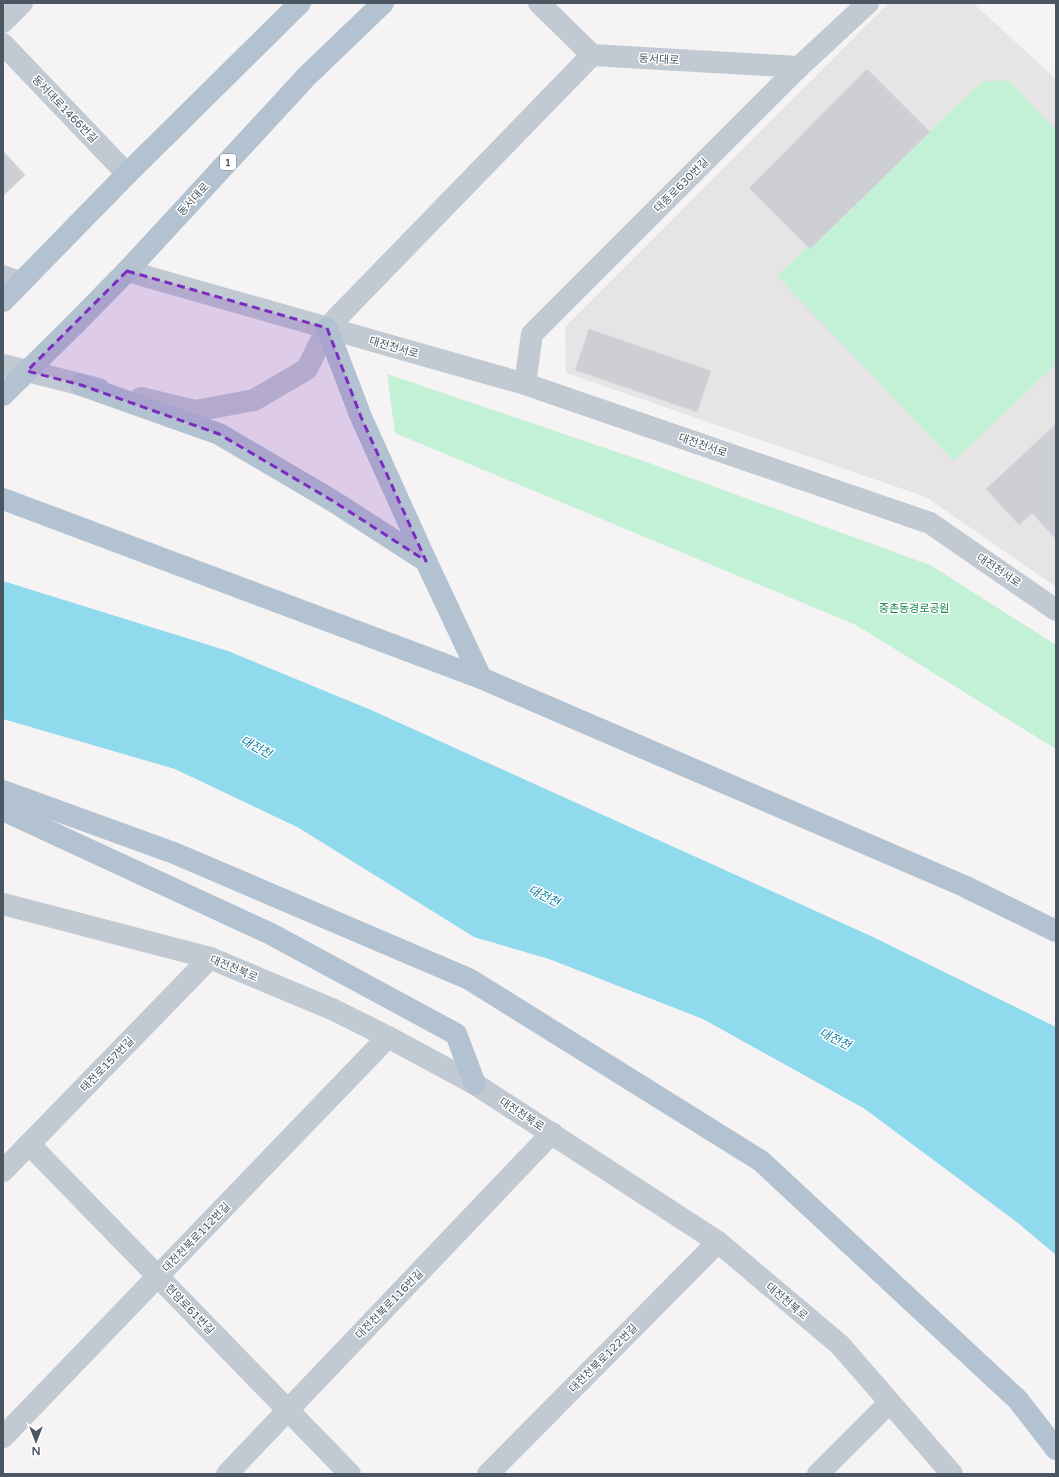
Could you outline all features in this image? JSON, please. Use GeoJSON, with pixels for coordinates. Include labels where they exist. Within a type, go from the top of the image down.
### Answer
{"type":"FeatureCollection","features":[{"type":"Feature","properties":{"kind":"main road"},"geometry":{"type":"LineString","coordinates":[[3,301],[12,279],[127,174],[300,3]]}},
{"type":"Feature","properties":{"kind":"main road","name":"동서대로"},"geometry":{"type":"LineString","coordinates":[[3,395],[126,272],[307,76],[383,3]]}},
{"type":"Feature","properties":{"kind":"main road"},"geometry":{"type":"LineString","coordinates":[[327,328],[361,417],[481,678]]}},
{"type":"Feature","properties":{"kind":"main road"},"geometry":{"type":"LineString","coordinates":[[81,385],[218,434],[333,501],[426,561]]}},
{"type":"Feature","properties":{"kind":"main road"},"geometry":{"type":"LineString","coordinates":[[3,499],[481,678],[964,886],[1056,931]]}},
{"type":"Feature","properties":{"kind":"main road"},"geometry":{"type":"LineString","coordinates":[[3,791],[174,852],[469,979],[761,1161],[1018,1400],[1056,1449]]}},
{"type":"Feature","properties":{"kind":"main road"},"geometry":{"type":"LineString","coordinates":[[3,810],[270,934],[456,1034],[475,1084]]}},
{"type":"Feature","properties":{"kind":"street"},"geometry":{"type":"LineString","coordinates":[[3,22],[22,3]]}},
{"type":"Feature","properties":{"kind":"street"},"geometry":{"type":"LineString","coordinates":[[3,365],[81,385],[195,410],[254,400],[307,369],[327,328],[592,55],[539,3]]}},
{"type":"Feature","properties":{"kind":"street","name":"대종로630번길"},"geometry":{"type":"LineString","coordinates":[[525,384],[532,334],[799,67],[868,3]]}},
{"type":"Feature","properties":{"kind":"street","name":"동서대로1466번길"},"geometry":{"type":"LineString","coordinates":[[3,44],[127,174]]}},
{"type":"Feature","properties":{"kind":"street","name":"동서대로"},"geometry":{"type":"LineString","coordinates":[[592,55],[799,67]]}},
{"type":"Feature","properties":{"kind":"street","name":"대전천서로"},"geometry":{"type":"LineString","coordinates":[[126,272],[525,384],[930,523],[1056,610]]}},
{"type":"Feature","properties":{"kind":"street","name":"대전천북로"},"geometry":{"type":"LineString","coordinates":[[3,904],[210,958],[334,1010],[475,1084],[718,1242],[840,1345],[952,1474]]}},
{"type":"Feature","properties":{"kind":"street","name":"태전로157번길"},"geometry":{"type":"LineString","coordinates":[[3,1171],[210,958]]}},
{"type":"Feature","properties":{"kind":"street","name":"대전천북로112번길"},"geometry":{"type":"LineString","coordinates":[[3,1436],[388,1037]]}},
{"type":"Feature","properties":{"kind":"street","name":"대전천북로116번길"},"geometry":{"type":"LineString","coordinates":[[227,1474],[552,1133]]}},
{"type":"Feature","properties":{"kind":"street","name":"현암로61번길"},"geometry":{"type":"LineString","coordinates":[[29,1144],[350,1474]]}},
{"type":"Feature","properties":{"kind":"street","name":"대전천북로122번길"},"geometry":{"type":"LineString","coordinates":[[488,1474],[718,1242]]}},
{"type":"Feature","properties":{"kind":"street"},"geometry":{"type":"LineString","coordinates":[[818,1474],[889,1403]]}},
{"type":"Feature","properties":{"kind":"highlighted area"},"geometry":{"type":"Polygon","coordinates":[[[127,271],[327,328],[361,417],[426,561],[333,501],[219,434],[81,385],[27,371],[127,271]]]}},
{"type":"Feature","properties":{"kind":"shaded area"},"geometry":{"type":"Polygon","coordinates":[[[889,3],[973,3],[1056,79],[1056,587],[926,497],[566,373],[565,327],[889,3]]]}},
{"type":"Feature","properties":{"kind":"green space"},"geometry":{"type":"Polygon","coordinates":[[[983,81],[1009,81],[1056,130],[1056,364],[954,461],[777,276],[983,81]]]}},
{"type":"Feature","properties":{"kind":"green space","name":"중촌동경로공원"},"geometry":{"type":"Polygon","coordinates":[[[387,374],[652,464],[930,565],[1056,645],[1056,749],[856,625],[395,433],[387,374]]]}},
{"type":"Feature","properties":{"kind":"water","name":"대전천"},"geometry":{"type":"Polygon","coordinates":[[[3,581],[228,651],[371,710],[873,937],[1056,1027],[1056,1255],[1018,1223],[865,1109],[703,1019],[549,959],[474,937],[299,828],[175,769],[3,719],[3,581]]]}},
{"type":"Feature","properties":{"kind":"building"},"geometry":{"type":"Polygon","coordinates":[[[867,69],[930,132],[810,249],[749,188],[867,69]]]}},
{"type":"Feature","properties":{"kind":"building"},"geometry":{"type":"Polygon","coordinates":[[[3,151],[25,175],[3,196],[3,151]]]}},
{"type":"Feature","properties":{"kind":"building"},"geometry":{"type":"Polygon","coordinates":[[[589,329],[711,371],[697,412],[575,370],[589,329]]]}},
{"type":"Feature","properties":{"kind":"building"},"geometry":{"type":"Polygon","coordinates":[[[1056,424],[1056,539],[1032,513],[1019,525],[986,489],[1056,424]]]}}]}
